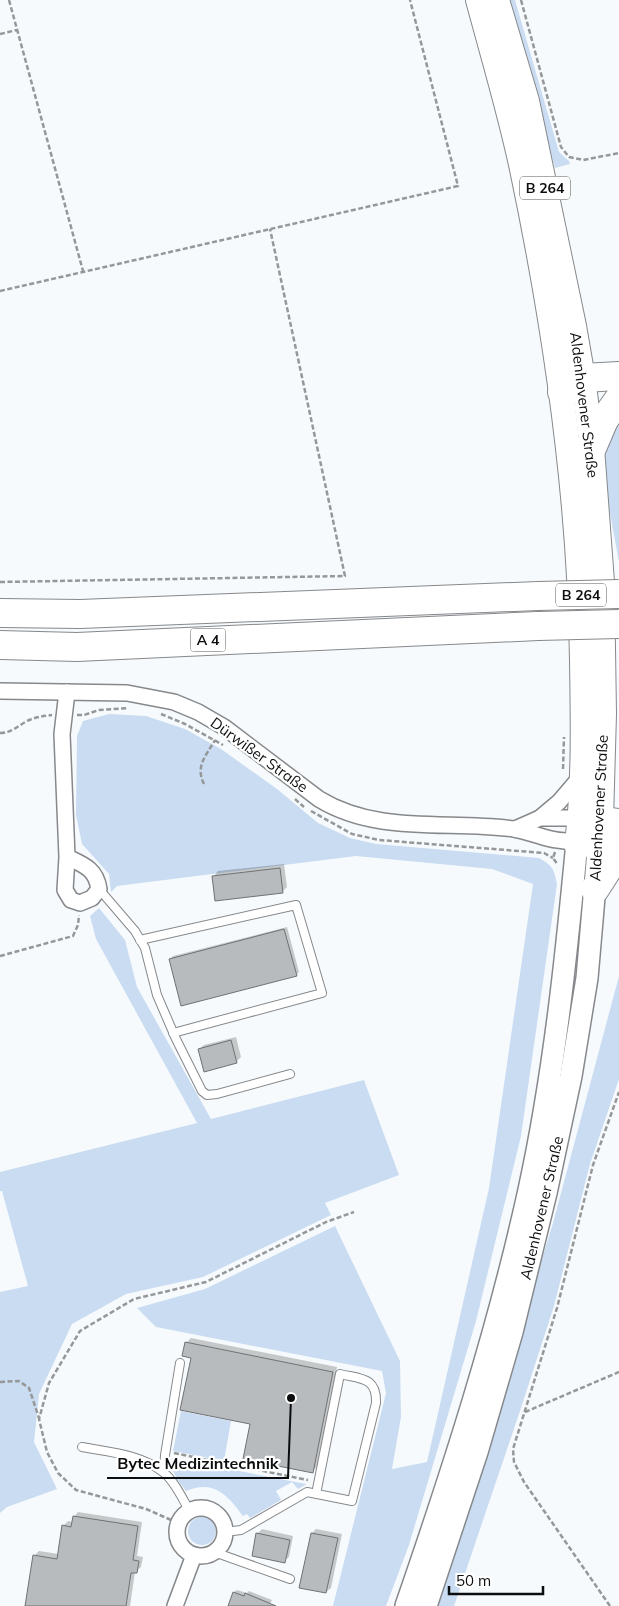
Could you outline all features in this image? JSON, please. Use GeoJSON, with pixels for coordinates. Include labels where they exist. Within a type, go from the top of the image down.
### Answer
{"type":"FeatureCollection","features":[{"type":"Feature","properties":{"kind":"highway"},"geometry":{"type":"LineString","coordinates":[[576,389],[619,376]]}},
{"type":"Feature","properties":{"kind":"highway"},"geometry":{"type":"LineString","coordinates":[[576,389],[619,394]]}},
{"type":"Feature","properties":{"kind":"highway"},"geometry":{"type":"LineString","coordinates":[[592,448],[604,420],[619,399]]}},
{"type":"Feature","properties":{"kind":"highway","name":"A 4"},"geometry":{"type":"LineString","coordinates":[[0,612],[80,614],[619,594]]}},
{"type":"Feature","properties":{"kind":"highway","name":"A 4"},"geometry":{"type":"LineString","coordinates":[[0,646],[77,646],[619,624]]}},
{"type":"Feature","properties":{"kind":"highway"},"geometry":{"type":"LineString","coordinates":[[595,889],[611,864],[597,836]]}},
{"type":"Feature","properties":{"kind":"main road","name":"Aldenhovener Straße"},"geometry":{"type":"LineString","coordinates":[[406,1606],[459,1446],[495,1327],[529,1190],[544,1111],[563,986],[597,836],[604,714],[602,582],[592,448],[576,389],[557,356],[522,167],[478,0]]}},
{"type":"Feature","properties":{"kind":"main road","name":"Aldenhovener Straße"},"geometry":{"type":"LineString","coordinates":[[497,0],[527,101],[574,326],[576,389],[572,476],[582,608],[573,775],[597,836]]}},
{"type":"Feature","properties":{"kind":"main road","name":"Aldenhovener Straße"},"geometry":{"type":"LineString","coordinates":[[426,1606],[477,1452],[512,1332],[546,1193],[570,1086],[578,1037],[587,978],[595,889]]}},
{"type":"Feature","properties":{"kind":"street","name":"Dürwißer Straße"},"geometry":{"type":"LineString","coordinates":[[0,692],[127,693],[174,702],[198,712],[224,727],[318,799],[349,814],[382,822],[515,829],[597,836]]}},
{"type":"Feature","properties":{"kind":"street"},"geometry":{"type":"LineString","coordinates":[[67,692],[62,734],[67,857],[65,890],[71,900],[80,903],[92,898],[99,889],[97,878],[85,866],[67,857]]}},
{"type":"Feature","properties":{"kind":"street","name":"Dürwißer Straße"},"geometry":{"type":"LineString","coordinates":[[515,829],[540,818],[562,799],[573,775]]}},
{"type":"Feature","properties":{"kind":"street","name":"Dürwißer Straße"},"geometry":{"type":"LineString","coordinates":[[540,818],[597,836]]}},
{"type":"Feature","properties":{"kind":"street"},"geometry":{"type":"LineString","coordinates":[[205,1508],[220,1516],[224,1524],[224,1540],[214,1552],[208,1555],[194,1555],[187,1552],[181,1546],[176,1531],[182,1516],[189,1510],[205,1508]]}},
{"type":"Feature","properties":{"kind":"street"},"geometry":{"type":"LineString","coordinates":[[175,1606],[194,1555]]}},
{"type":"Feature","properties":{"kind":"lane"},"geometry":{"type":"LineString","coordinates":[[99,889],[135,932],[145,948],[157,995],[173,1033],[202,1091],[208,1095],[217,1094],[290,1074]]}},
{"type":"Feature","properties":{"kind":"lane"},"geometry":{"type":"LineString","coordinates":[[140,940],[296,906],[322,994],[173,1033]]}},
{"type":"Feature","properties":{"kind":"lane"},"geometry":{"type":"LineString","coordinates":[[164,1472],[165,1451],[180,1363]]}},
{"type":"Feature","properties":{"kind":"lane"},"geometry":{"type":"LineString","coordinates":[[225,1532],[241,1530],[307,1492],[316,1494],[352,1501],[376,1404],[374,1386],[368,1380],[340,1374],[316,1494]]}},
{"type":"Feature","properties":{"kind":"lane"},"geometry":{"type":"LineString","coordinates":[[82,1447],[138,1458],[164,1472],[189,1510]]}},
{"type":"Feature","properties":{"kind":"lane"},"geometry":{"type":"LineString","coordinates":[[214,1552],[290,1579]]}},
{"type":"Feature","properties":{"kind":"path"},"geometry":{"type":"LineString","coordinates":[[9,0],[83,271]]}},
{"type":"Feature","properties":{"kind":"path"},"geometry":{"type":"LineString","coordinates":[[0,291],[458,186],[410,0]]}},
{"type":"Feature","properties":{"kind":"path"},"geometry":{"type":"LineString","coordinates":[[521,0],[561,147],[569,157],[584,160],[619,153]]}},
{"type":"Feature","properties":{"kind":"path"},"geometry":{"type":"LineString","coordinates":[[0,34],[17,30]]}},
{"type":"Feature","properties":{"kind":"path"},"geometry":{"type":"LineString","coordinates":[[0,582],[345,576],[270,229]]}},
{"type":"Feature","properties":{"kind":"path"},"geometry":{"type":"LineString","coordinates":[[0,733],[12,731],[25,722],[42,716],[84,715],[99,710],[131,709]]}},
{"type":"Feature","properties":{"kind":"path"},"geometry":{"type":"LineString","coordinates":[[160,714],[186,724],[224,746]]}},
{"type":"Feature","properties":{"kind":"path"},"geometry":{"type":"LineString","coordinates":[[204,784],[199,775],[201,764],[224,727]]}},
{"type":"Feature","properties":{"kind":"path"},"geometry":{"type":"LineString","coordinates":[[565,733],[563,742],[573,775]]}},
{"type":"Feature","properties":{"kind":"path"},"geometry":{"type":"LineString","coordinates":[[561,868],[554,858],[597,836]]}},
{"type":"Feature","properties":{"kind":"path"},"geometry":{"type":"LineString","coordinates":[[0,956],[73,936],[78,925],[80,903]]}},
{"type":"Feature","properties":{"kind":"path"},"geometry":{"type":"LineString","coordinates":[[610,1606],[524,1482],[514,1462],[513,1449],[557,1308],[593,1166],[619,1092]]}},
{"type":"Feature","properties":{"kind":"path"},"geometry":{"type":"LineString","coordinates":[[39,1419],[49,1383],[80,1331],[134,1299],[206,1282],[326,1222],[354,1212]]}},
{"type":"Feature","properties":{"kind":"path"},"geometry":{"type":"LineString","coordinates":[[525,1412],[619,1372]]}},
{"type":"Feature","properties":{"kind":"path"},"geometry":{"type":"LineString","coordinates":[[0,1382],[19,1380],[30,1388],[47,1452],[58,1473],[76,1490],[146,1509],[178,1523]]}},
{"type":"Feature","properties":{"kind":"path"},"geometry":{"type":"LineString","coordinates":[[165,1451],[319,1482]]}},
{"type":"Feature","properties":{"kind":"shaded area"},"geometry":{"type":"Polygon","coordinates":[[[505,0],[515,0],[559,152],[570,164],[555,168],[505,0]]]}},
{"type":"Feature","properties":{"kind":"shaded area"},"geometry":{"type":"Polygon","coordinates":[[[619,417],[619,562],[602,470],[602,449],[619,417]]]}},
{"type":"Feature","properties":{"kind":"shaded area"},"geometry":{"type":"Polygon","coordinates":[[[109,714],[146,716],[185,729],[221,749],[277,789],[318,823],[350,838],[376,844],[539,858],[552,868],[555,875],[557,884],[521,1136],[476,1321],[409,1545],[386,1606],[333,1606],[386,1393],[382,1371],[156,1327],[137,1308],[205,1289],[335,1226],[400,1361],[401,1417],[392,1469],[427,1462],[489,1188],[533,884],[492,869],[356,856],[117,886],[111,892],[109,874],[82,844],[76,815],[77,736],[83,721],[109,714]]]}},
{"type":"Feature","properties":{"kind":"shaded area"},"geometry":{"type":"Polygon","coordinates":[[[99,908],[125,940],[137,987],[211,1119],[364,1080],[399,1175],[325,1203],[331,1215],[203,1277],[126,1294],[72,1324],[39,1394],[34,1442],[57,1489],[7,1507],[0,1513],[0,1292],[28,1286],[2,1191],[0,1191],[0,1172],[197,1123],[96,939],[90,916],[99,908]]]}},
{"type":"Feature","properties":{"kind":"shaded area"},"geometry":{"type":"Polygon","coordinates":[[[619,976],[619,1079],[590,1164],[554,1306],[454,1606],[434,1606],[449,1565],[553,1223],[619,976]]]}},
{"type":"Feature","properties":{"kind":"shaded area"},"geometry":{"type":"Polygon","coordinates":[[[181,1411],[231,1421],[224,1461],[173,1451],[181,1411]]]}},
{"type":"Feature","properties":{"kind":"shaded area"},"geometry":{"type":"Polygon","coordinates":[[[172,1458],[307,1484],[298,1489],[292,1482],[276,1491],[281,1500],[250,1518],[247,1514],[243,1516],[232,1502],[219,1491],[212,1488],[204,1487],[186,1491],[173,1472],[172,1458]]]}},
{"type":"Feature","properties":{"kind":"shaded area"},"geometry":{"type":"Polygon","coordinates":[[[202,1517],[212,1521],[216,1531],[212,1541],[202,1545],[192,1541],[188,1531],[192,1521],[202,1517]]]}},
{"type":"Feature","properties":{"kind":"building"},"geometry":{"type":"Polygon","coordinates":[[[280,868],[283,893],[215,901],[212,876],[280,868]]]}},
{"type":"Feature","properties":{"kind":"building"},"geometry":{"type":"Polygon","coordinates":[[[284,929],[297,976],[181,1006],[169,959],[284,929]]]}},
{"type":"Feature","properties":{"kind":"building"},"geometry":{"type":"Polygon","coordinates":[[[231,1040],[237,1063],[204,1072],[198,1049],[231,1040]]]}},
{"type":"Feature","properties":{"kind":"building"},"geometry":{"type":"Polygon","coordinates":[[[185,1342],[333,1372],[313,1473],[243,1459],[250,1424],[180,1410],[191,1358],[182,1356],[185,1342]]]}},
{"type":"Feature","properties":{"kind":"building"},"geometry":{"type":"Polygon","coordinates":[[[73,1516],[138,1526],[133,1560],[139,1561],[137,1573],[131,1573],[126,1606],[25,1606],[33,1555],[57,1559],[62,1525],[71,1527],[73,1516]]]}},
{"type":"Feature","properties":{"kind":"building"},"geometry":{"type":"Polygon","coordinates":[[[256,1533],[290,1540],[285,1563],[252,1556],[256,1533]]]}},
{"type":"Feature","properties":{"kind":"building"},"geometry":{"type":"Polygon","coordinates":[[[311,1533],[338,1538],[326,1593],[299,1588],[311,1533]]]}},
{"type":"Feature","properties":{"kind":"building"},"geometry":{"type":"Polygon","coordinates":[[[233,1592],[244,1596],[245,1593],[276,1606],[228,1606],[233,1592]]]}},
{"type":"Feature","properties":{"kind":"place","name":"Bytec Medizintechnik"},"geometry":{"type":"Point","coordinates":[291,1398]}}]}
